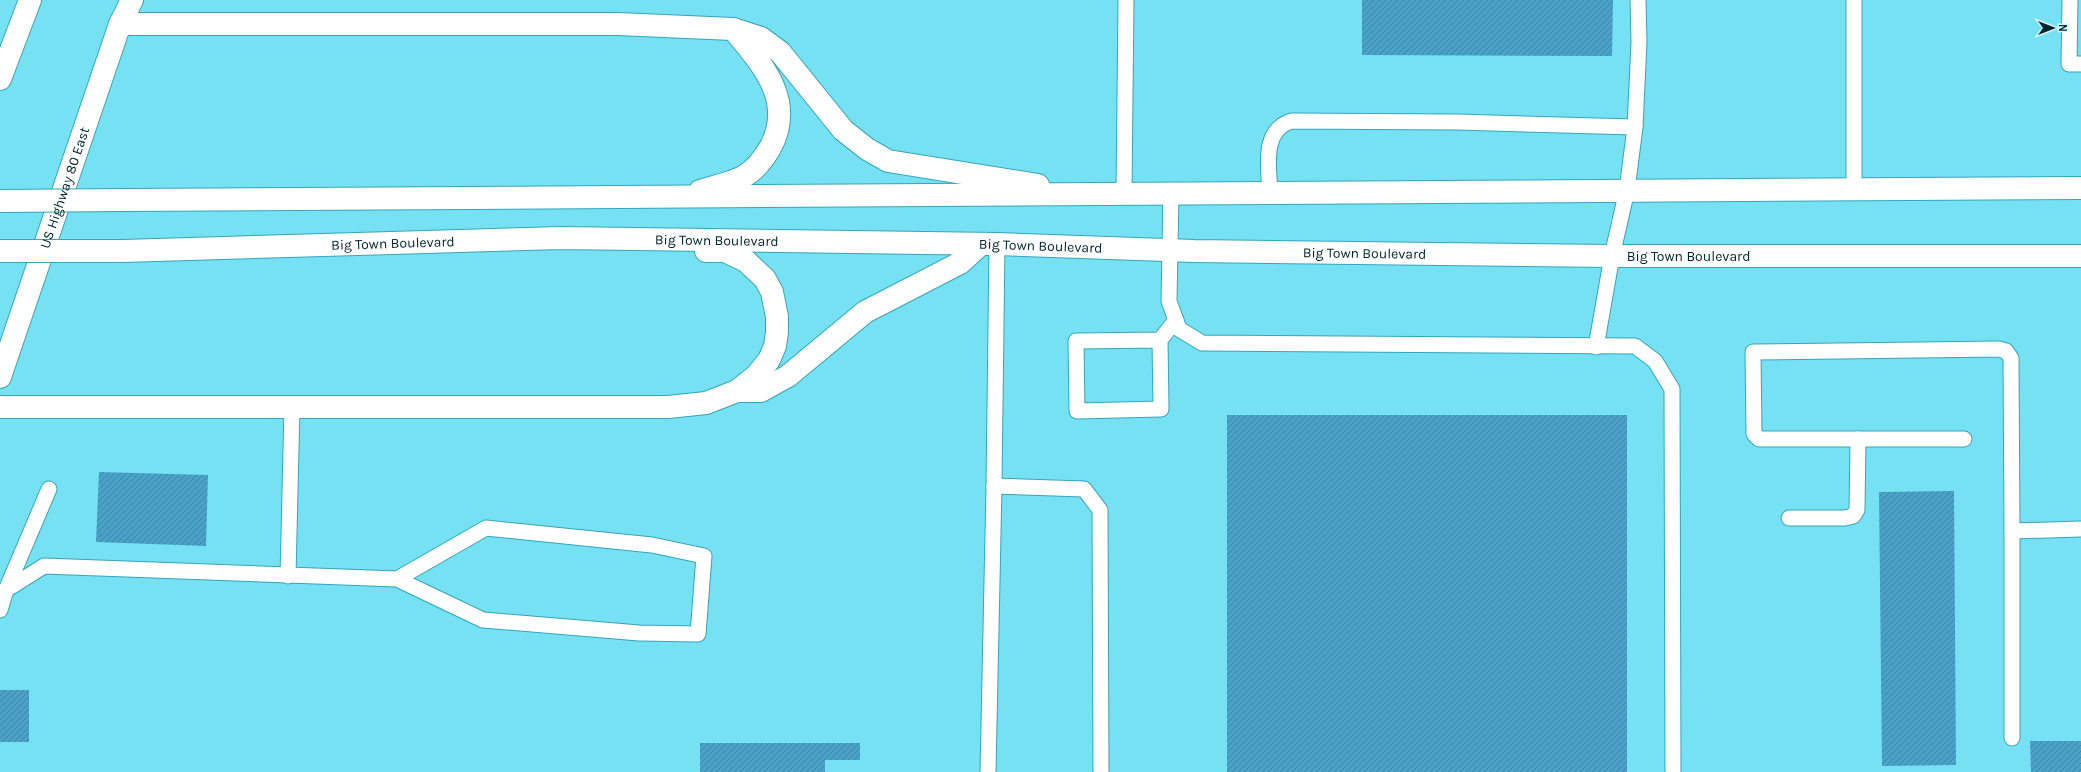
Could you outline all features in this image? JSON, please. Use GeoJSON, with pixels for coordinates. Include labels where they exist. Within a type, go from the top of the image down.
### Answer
{"type":"FeatureCollection","features":[{"type":"Feature","properties":{"kind":"main road"},"geometry":{"type":"LineString","coordinates":[[0,79],[30,0]]}},
{"type":"Feature","properties":{"kind":"main road","name":"US Highway 80 East"},"geometry":{"type":"LineString","coordinates":[[0,377],[120,24],[132,0]]}},
{"type":"Feature","properties":{"kind":"main road"},"geometry":{"type":"LineString","coordinates":[[120,24],[618,24],[733,29],[761,38],[780,52],[843,130],[867,149],[888,161],[1100,195]]}},
{"type":"Feature","properties":{"kind":"main road"},"geometry":{"type":"LineString","coordinates":[[679,197],[746,176],[764,158],[776,136],[779,117],[778,99],[770,78],[760,61],[733,29]]}},
{"type":"Feature","properties":{"kind":"main road"},"geometry":{"type":"LineString","coordinates":[[0,201],[2081,188]]}},
{"type":"Feature","properties":{"kind":"main road"},"geometry":{"type":"LineString","coordinates":[[0,407],[668,407],[706,403],[737,391],[756,376],[769,360],[775,346],[777,332],[777,317],[772,292],[765,279],[746,261],[725,251],[571,248],[561,238]]}},
{"type":"Feature","properties":{"kind":"main road","name":"Big Town Boulevard"},"geometry":{"type":"LineString","coordinates":[[0,251],[123,251],[561,238],[989,244],[1170,250],[1612,256],[2081,256]]}},
{"type":"Feature","properties":{"kind":"main road"},"geometry":{"type":"LineString","coordinates":[[737,391],[761,391],[788,376],[865,312],[960,263],[989,244]]}},
{"type":"Feature","properties":{"kind":"lane"},"geometry":{"type":"LineString","coordinates":[[1124,194],[1126,0]]}},
{"type":"Feature","properties":{"kind":"lane"},"geometry":{"type":"LineString","coordinates":[[1596,347],[1612,256],[1627,190],[1635,127],[1639,42],[1638,0]]}},
{"type":"Feature","properties":{"kind":"lane"},"geometry":{"type":"LineString","coordinates":[[1854,0],[1854,189]]}},
{"type":"Feature","properties":{"kind":"lane"},"geometry":{"type":"LineString","coordinates":[[2070,0],[2069,64],[2081,64]]}},
{"type":"Feature","properties":{"kind":"lane"},"geometry":{"type":"LineString","coordinates":[[1270,193],[1269,158],[1271,136],[1282,124],[1291,121],[1457,122],[1635,127]]}},
{"type":"Feature","properties":{"kind":"lane"},"geometry":{"type":"LineString","coordinates":[[1171,194],[1169,301],[1179,329],[1202,344],[1635,346],[1656,361],[1672,389],[1673,772]]}},
{"type":"Feature","properties":{"kind":"lane"},"geometry":{"type":"LineString","coordinates":[[988,772],[994,486],[989,244]]}},
{"type":"Feature","properties":{"kind":"lane"},"geometry":{"type":"LineString","coordinates":[[1160,340],[1076,341],[1077,410],[1161,409],[1160,340],[1176,320]]}},
{"type":"Feature","properties":{"kind":"lane"},"geometry":{"type":"LineString","coordinates":[[1964,438],[1759,439],[1754,434],[1754,352],[1999,349],[2006,351],[2011,358],[2012,738]]}},
{"type":"Feature","properties":{"kind":"lane"},"geometry":{"type":"LineString","coordinates":[[288,576],[292,406]]}},
{"type":"Feature","properties":{"kind":"lane"},"geometry":{"type":"LineString","coordinates":[[1789,518],[1845,518],[1853,516],[1857,510],[1858,439]]}},
{"type":"Feature","properties":{"kind":"lane"},"geometry":{"type":"LineString","coordinates":[[994,486],[1084,489],[1100,510],[1101,772]]}},
{"type":"Feature","properties":{"kind":"lane"},"geometry":{"type":"LineString","coordinates":[[0,610],[3,589],[49,489]]}},
{"type":"Feature","properties":{"kind":"lane"},"geometry":{"type":"LineString","coordinates":[[3,589],[44,566],[397,579],[483,620],[639,633],[698,634],[704,556],[652,545],[486,528],[397,579]]}},
{"type":"Feature","properties":{"kind":"lane"},"geometry":{"type":"LineString","coordinates":[[2012,531],[2081,529]]}},
{"type":"Feature","properties":{"kind":"building"},"geometry":{"type":"Polygon","coordinates":[[[1362,0],[1613,0],[1612,56],[1362,55],[1362,0]]]}},
{"type":"Feature","properties":{"kind":"building"},"geometry":{"type":"Polygon","coordinates":[[[1227,415],[1627,415],[1627,772],[1227,772],[1227,415]]]}},
{"type":"Feature","properties":{"kind":"building"},"geometry":{"type":"Polygon","coordinates":[[[99,472],[208,475],[206,546],[96,542],[99,472]]]}},
{"type":"Feature","properties":{"kind":"building"},"geometry":{"type":"Polygon","coordinates":[[[1954,491],[1956,765],[1882,766],[1879,492],[1954,491]]]}},
{"type":"Feature","properties":{"kind":"building"},"geometry":{"type":"Polygon","coordinates":[[[0,690],[29,690],[29,742],[0,742],[0,690]]]}},
{"type":"Feature","properties":{"kind":"building"},"geometry":{"type":"Polygon","coordinates":[[[2030,741],[2081,741],[2081,772],[2031,772],[2030,741]]]}},
{"type":"Feature","properties":{"kind":"building"},"geometry":{"type":"Polygon","coordinates":[[[700,743],[860,743],[860,760],[825,760],[825,772],[700,772],[700,743]]]}}]}
